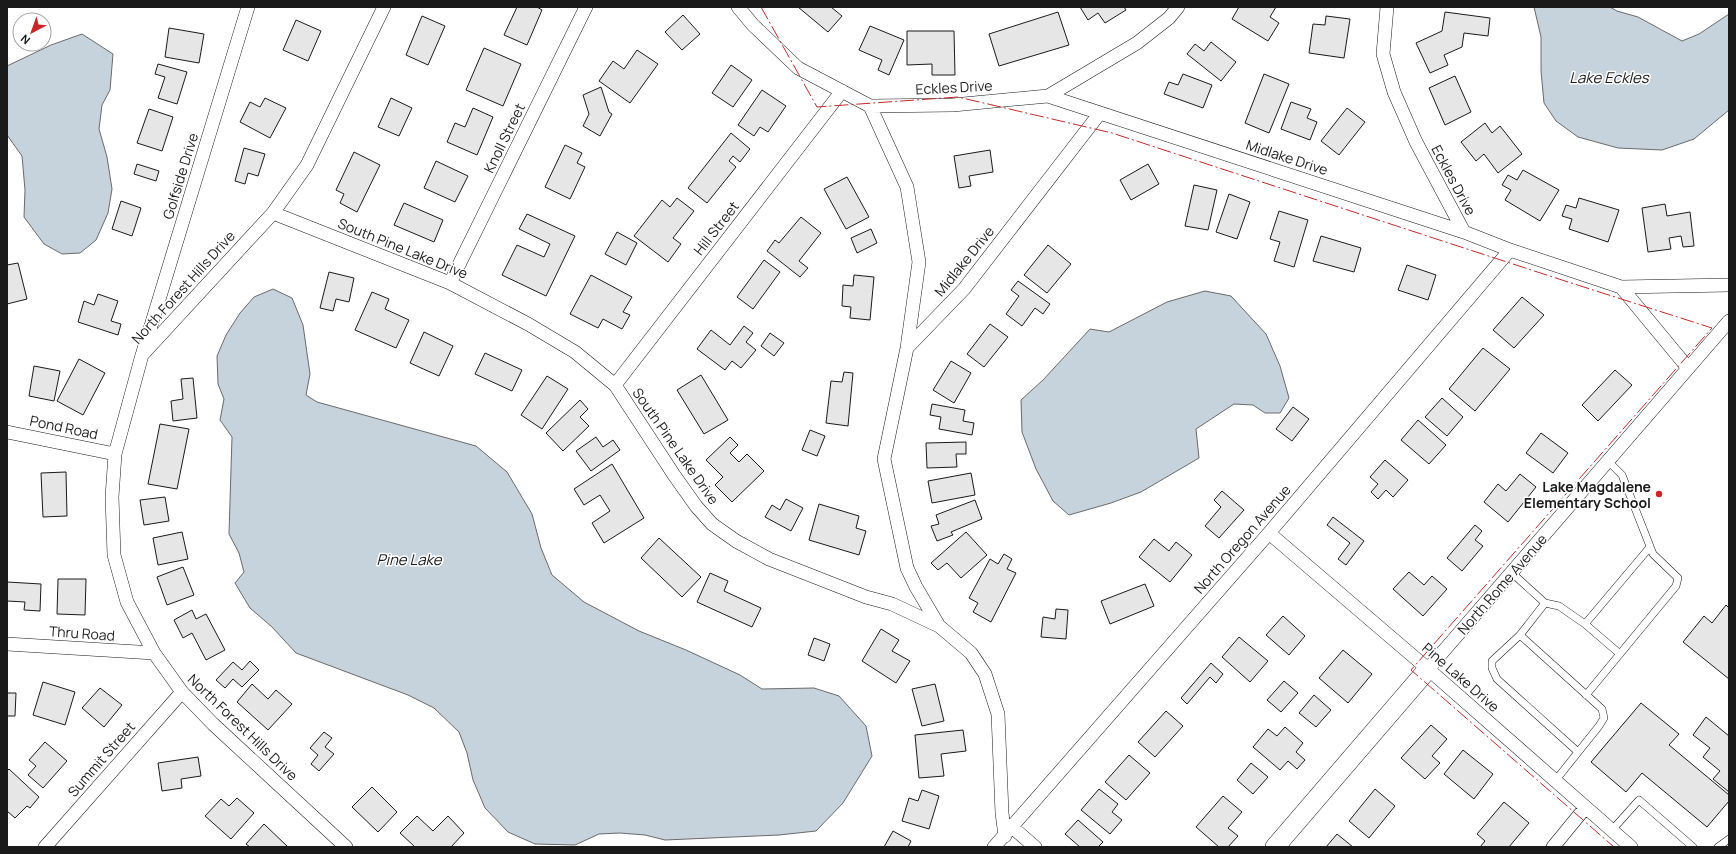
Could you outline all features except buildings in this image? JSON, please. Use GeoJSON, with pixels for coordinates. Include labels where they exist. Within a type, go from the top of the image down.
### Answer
{"type":"FeatureCollection","features":[{"type":"Feature","properties":{"kind":"street","name":"Golfside Drive"},"geometry":{"type":"LineString","coordinates":[[142,355],[248,7]]}},
{"type":"Feature","properties":{"kind":"street","name":"North Forest Hills Drive"},"geometry":{"type":"LineString","coordinates":[[346,847],[213,724],[182,692],[154,653],[128,602],[114,555],[112,497],[115,454],[142,355],[273,213],[307,165],[384,7]]}},
{"type":"Feature","properties":{"kind":"street","name":"Knoll Street"},"geometry":{"type":"LineString","coordinates":[[450,283],[586,7]]}},
{"type":"Feature","properties":{"kind":"street","name":"Eckles Drive"},"geometry":{"type":"LineString","coordinates":[[738,7],[753,26],[798,68],[870,106],[953,105],[1048,96],[1137,43],[1169,18],[1178,7]]}},
{"type":"Feature","properties":{"kind":"street","name":"Eckles Drive"},"geometry":{"type":"LineString","coordinates":[[1387,7],[1383,54],[1394,92],[1416,142],[1464,232],[1510,250],[1621,287],[1729,285]]}},
{"type":"Feature","properties":{"kind":"street","name":"Hill Street"},"geometry":{"type":"LineString","coordinates":[[615,385],[842,91]]}},
{"type":"Feature","properties":{"kind":"street","name":"Midlake Drive"},"geometry":{"type":"LineString","coordinates":[[1048,96],[1464,232]]}},
{"type":"Feature","properties":{"kind":"street","name":"Midlake Drive"},"geometry":{"type":"LineString","coordinates":[[870,106],[907,187],[918,262],[907,348],[884,459],[907,568],[916,587],[939,626]]}},
{"type":"Feature","properties":{"kind":"street","name":"Midlake Drive"},"geometry":{"type":"LineString","coordinates":[[907,348],[964,289],[1100,113]]}},
{"type":"Feature","properties":{"kind":"street","name":"South Pine Lake Drive"},"geometry":{"type":"LineString","coordinates":[[273,213],[450,283],[528,324],[575,352],[615,385],[679,481],[712,524],[736,541],[769,559],[866,597],[892,604],[939,626],[971,653],[985,674],[998,714],[1002,814],[1008,832]]}},
{"type":"Feature","properties":{"kind":"street","name":"North Oregon Avenue"},"geometry":{"type":"LineString","coordinates":[[994,847],[1269,533],[1510,250]]}},
{"type":"Feature","properties":{"kind":"street"},"geometry":{"type":"LineString","coordinates":[[1621,287],[1688,368]]}},
{"type":"Feature","properties":{"kind":"street","name":"North Rome Avenue"},"geometry":{"type":"LineString","coordinates":[[1275,847],[1729,321]]}},
{"type":"Feature","properties":{"kind":"street","name":"Pond Road"},"geometry":{"type":"LineString","coordinates":[[7,432],[115,454]]}},
{"type":"Feature","properties":{"kind":"street","name":"Pine Lake Drive"},"geometry":{"type":"LineString","coordinates":[[1269,533],[1428,669],[1631,847]]}},
{"type":"Feature","properties":{"kind":"street","name":"Thru Road"},"geometry":{"type":"LineString","coordinates":[[7,644],[154,653]]}},
{"type":"Feature","properties":{"kind":"street","name":"Summit Street"},"geometry":{"type":"LineString","coordinates":[[44,847],[182,692]]}},
{"type":"Feature","properties":{"kind":"street"},"geometry":{"type":"LineString","coordinates":[[1553,847],[1585,808]]}},
{"type":"Feature","properties":{"kind":"street"},"geometry":{"type":"LineString","coordinates":[[1008,832],[1035,847]]}},
{"type":"Feature","properties":{"kind":"lane"},"geometry":{"type":"LineString","coordinates":[[1586,695],[1676,586],[1678,578],[1653,554],[1622,475],[1608,461]]}},
{"type":"Feature","properties":{"kind":"lane"},"geometry":{"type":"LineString","coordinates":[[1586,624],[1650,547]]}},
{"type":"Feature","properties":{"kind":"lane"},"geometry":{"type":"LineString","coordinates":[[1512,573],[1545,602],[1559,606],[1586,624],[1620,654]]}},
{"type":"Feature","properties":{"kind":"lane"},"geometry":{"type":"LineString","coordinates":[[1545,602],[1520,635],[1492,661],[1492,668],[1497,679],[1578,752]]}},
{"type":"Feature","properties":{"kind":"lane"},"geometry":{"type":"LineString","coordinates":[[1520,635],[1602,709],[1604,718],[1600,726],[1555,781]]}},
{"type":"Feature","properties":{"kind":"lane"},"geometry":{"type":"LineString","coordinates":[[1612,830],[1639,800],[1693,847]]}},
{"type":"Feature","properties":{"kind":"lane"},"geometry":{"type":"LineString","coordinates":[[1718,847],[1729,839]]}},
{"type":"Feature","properties":{"kind":"water","name":"Lake Eckles"},"geometry":{"type":"Polygon","coordinates":[[[1534,7],[1610,7],[1617,11],[1638,17],[1682,41],[1699,34],[1729,14],[1729,110],[1694,139],[1662,150],[1618,148],[1578,137],[1556,121],[1544,103],[1541,71],[1541,37],[1534,7]]]}},
{"type":"Feature","properties":{"kind":"water"},"geometry":{"type":"Polygon","coordinates":[[[82,34],[113,54],[110,90],[102,105],[99,129],[107,157],[112,189],[108,213],[96,240],[80,253],[62,254],[44,244],[24,217],[25,190],[22,156],[7,135],[7,66],[36,52],[52,52],[52,45],[82,34]]]}},
{"type":"Feature","properties":{"kind":"water","name":"Pine Lake"},"geometry":{"type":"Polygon","coordinates":[[[273,289],[292,298],[303,325],[310,374],[306,395],[317,402],[476,446],[507,472],[532,514],[541,548],[552,575],[584,602],[639,631],[686,650],[740,675],[762,689],[814,688],[839,696],[866,726],[872,756],[843,803],[816,831],[779,835],[665,840],[645,835],[620,833],[599,834],[575,845],[535,844],[508,832],[485,808],[473,780],[467,753],[459,732],[434,708],[408,695],[296,653],[272,627],[250,608],[235,583],[244,572],[239,553],[229,534],[232,437],[220,420],[224,399],[218,384],[217,356],[226,335],[240,313],[254,297],[273,289]]]}},
{"type":"Feature","properties":{"kind":"water"},"geometry":{"type":"Polygon","coordinates":[[[1205,291],[1231,296],[1266,334],[1280,366],[1289,398],[1280,413],[1265,413],[1253,405],[1234,404],[1196,429],[1199,458],[1141,492],[1111,503],[1069,515],[1053,501],[1036,469],[1022,432],[1021,400],[1043,380],[1090,329],[1109,332],[1167,302],[1205,291]]]}},
{"type":"Feature","properties":{"kind":"power"},"geometry":{"type":"LineString","coordinates":[[761,7],[817,107],[958,97],[1112,133],[1712,328],[1411,670],[1614,847]]}},
{"type":"Feature","properties":{"kind":"place","name":"Lake Magdalene Elementary School"},"geometry":{"type":"Point","coordinates":[1659,494]}}]}
